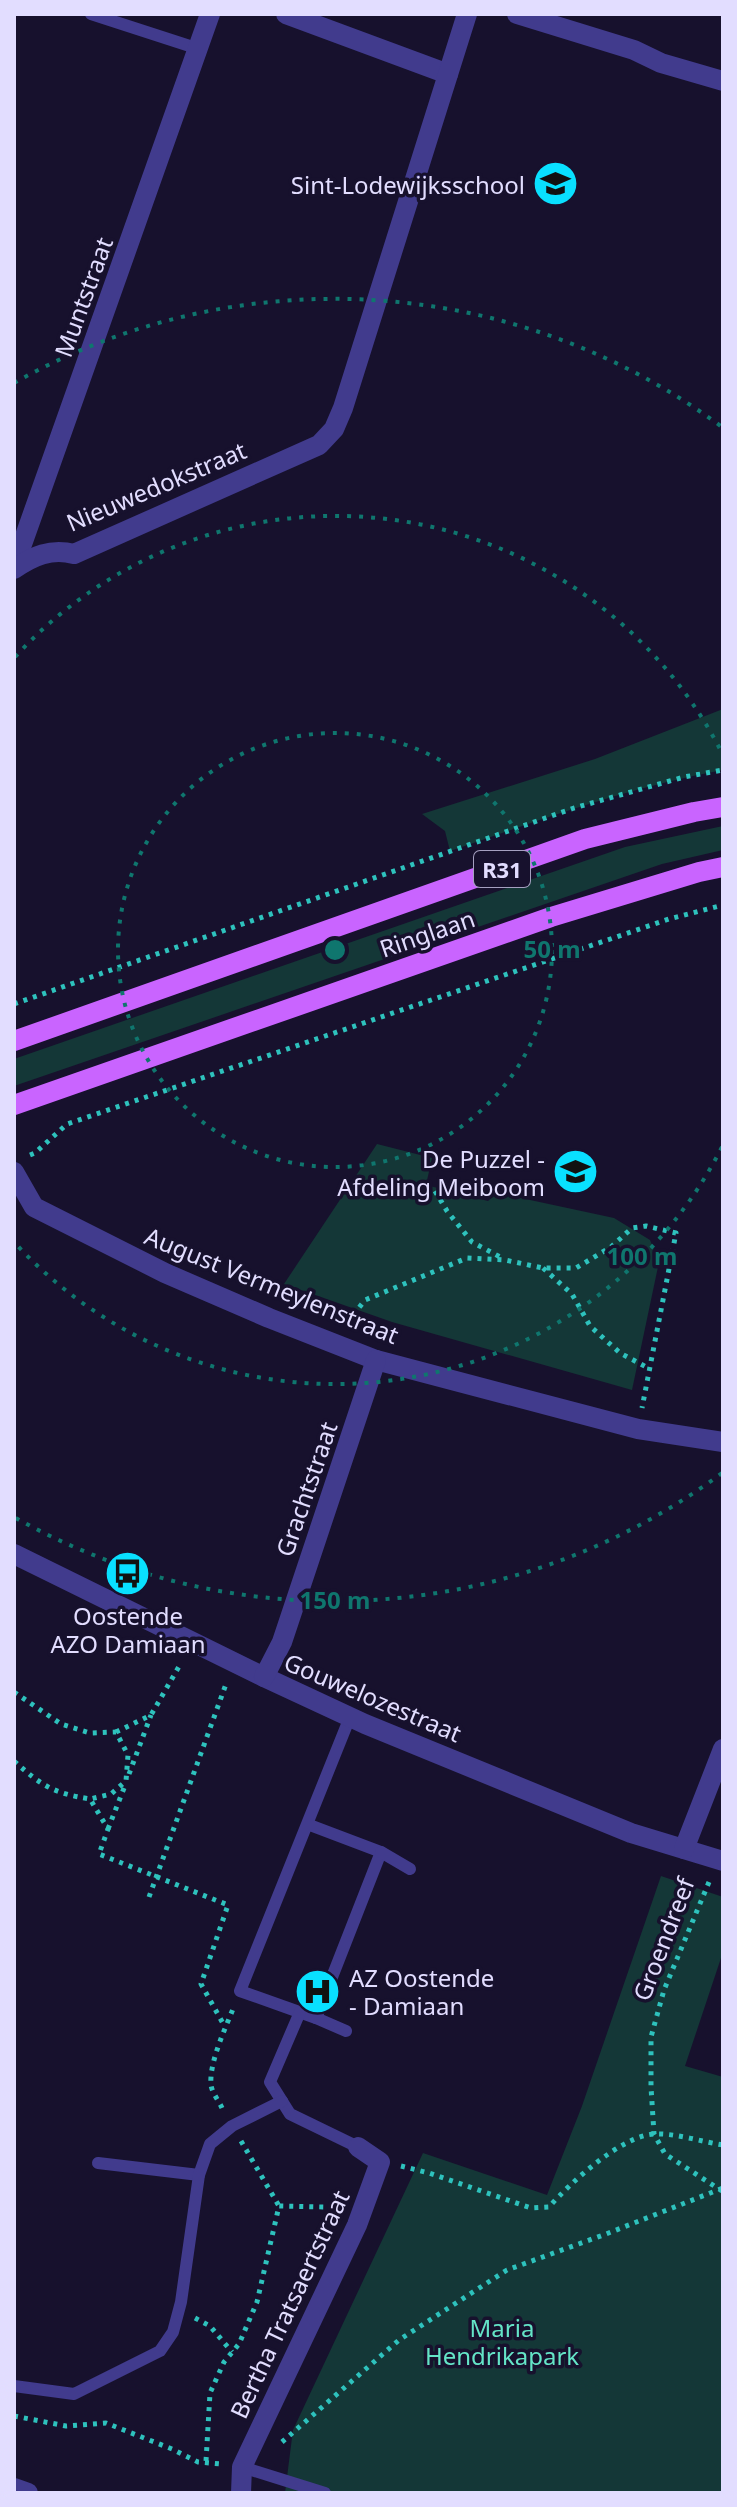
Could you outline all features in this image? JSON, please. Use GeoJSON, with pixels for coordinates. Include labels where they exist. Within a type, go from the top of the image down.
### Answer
{"type":"FeatureCollection","features":[{"type":"Feature","properties":{"kind":"main road","name":"Ringlaan"},"geometry":{"type":"LineString","coordinates":[[14,1041],[585,839],[723,807]]}},
{"type":"Feature","properties":{"kind":"main road","name":"Ringlaan"},"geometry":{"type":"LineString","coordinates":[[14,1105],[551,917],[723,867]]}},
{"type":"Feature","properties":{"kind":"street","name":"Muntstraat"},"geometry":{"type":"LineString","coordinates":[[20,565],[20,550],[210,14]]}},
{"type":"Feature","properties":{"kind":"street"},"geometry":{"type":"LineString","coordinates":[[286,14],[448,74],[467,14]]}},
{"type":"Feature","properties":{"kind":"street"},"geometry":{"type":"LineString","coordinates":[[517,14],[723,81]]}},
{"type":"Feature","properties":{"kind":"street","name":"Nieuwedokstraat"},"geometry":{"type":"LineString","coordinates":[[20,565],[57,550],[74,554],[319,445],[334,429],[448,74]]}},
{"type":"Feature","properties":{"kind":"street","name":"August Vermeylenstraat"},"geometry":{"type":"LineString","coordinates":[[19,1164],[34,1207],[165,1273],[330,1342],[376,1360],[638,1429],[723,1442]]}},
{"type":"Feature","properties":{"kind":"street","name":"Grachtstraat"},"geometry":{"type":"LineString","coordinates":[[264,1677],[282,1642],[376,1360]]}},
{"type":"Feature","properties":{"kind":"street","name":"Gouwelozestraat"},"geometry":{"type":"LineString","coordinates":[[14,1554],[350,1717],[631,1833],[720,1860]]}},
{"type":"Feature","properties":{"kind":"street"},"geometry":{"type":"LineString","coordinates":[[684,1849],[723,1749]]}},
{"type":"Feature","properties":{"kind":"street"},"geometry":{"type":"LineString","coordinates":[[358,2147],[380,2162]]}},
{"type":"Feature","properties":{"kind":"street","name":"Bertha Tratsaertstraat"},"geometry":{"type":"LineString","coordinates":[[241,2493],[242,2467],[360,2217],[380,2162]]}},
{"type":"Feature","properties":{"kind":"street"},"geometry":{"type":"LineString","coordinates":[[14,2488],[28,2493]]}},
{"type":"Feature","properties":{"kind":"lane"},"geometry":{"type":"LineString","coordinates":[[91,14],[199,49]]}},
{"type":"Feature","properties":{"kind":"lane"},"geometry":{"type":"LineString","coordinates":[[346,2031],[240,1991],[350,1717]]}},
{"type":"Feature","properties":{"kind":"lane"},"geometry":{"type":"LineString","coordinates":[[307,1824],[381,1852],[410,1869]]}},
{"type":"Feature","properties":{"kind":"lane"},"geometry":{"type":"LineString","coordinates":[[316,2018],[381,1852]]}},
{"type":"Feature","properties":{"kind":"lane"},"geometry":{"type":"LineString","coordinates":[[300,2012],[270,2082],[290,2114],[358,2147]]}},
{"type":"Feature","properties":{"kind":"lane"},"geometry":{"type":"LineString","coordinates":[[14,2386],[74,2394],[160,2351],[173,2332],[179,2309],[199,2175],[210,2144],[232,2126],[282,2101]]}},
{"type":"Feature","properties":{"kind":"lane"},"geometry":{"type":"LineString","coordinates":[[98,2163],[199,2175]]}},
{"type":"Feature","properties":{"kind":"lane"},"geometry":{"type":"LineString","coordinates":[[242,2467],[325,2493]]}},
{"type":"Feature","properties":{"kind":"path"},"geometry":{"type":"LineString","coordinates":[[14,1004],[574,808],[684,777],[723,770]]}},
{"type":"Feature","properties":{"kind":"path"},"geometry":{"type":"LineString","coordinates":[[19,1164],[67,1124],[669,919],[723,905]]}},
{"type":"Feature","properties":{"kind":"path"},"geometry":{"type":"LineString","coordinates":[[435,1191],[472,1242],[505,1260]]}},
{"type":"Feature","properties":{"kind":"path"},"geometry":{"type":"LineString","coordinates":[[330,1342],[365,1300],[467,1258],[505,1260],[543,1268],[576,1268],[611,1247],[632,1228],[646,1226],[676,1233],[638,1429]]}},
{"type":"Feature","properties":{"kind":"path"},"geometry":{"type":"LineString","coordinates":[[543,1268],[572,1294],[590,1326],[620,1353],[650,1369]]}},
{"type":"Feature","properties":{"kind":"path"},"geometry":{"type":"LineString","coordinates":[[182,1660],[151,1715],[99,1854],[228,1905],[201,1984],[225,2027]]}},
{"type":"Feature","properties":{"kind":"path"},"geometry":{"type":"LineString","coordinates":[[149,1897],[236,1663]]}},
{"type":"Feature","properties":{"kind":"path"},"geometry":{"type":"LineString","coordinates":[[14,1692],[61,1724],[90,1733],[116,1732],[151,1715]]}},
{"type":"Feature","properties":{"kind":"path"},"geometry":{"type":"LineString","coordinates":[[14,1761],[40,1784],[57,1792],[90,1799],[111,1794],[126,1781],[128,1755],[116,1732]]}},
{"type":"Feature","properties":{"kind":"path"},"geometry":{"type":"LineString","coordinates":[[90,1799],[108,1829]]}},
{"type":"Feature","properties":{"kind":"path","name":"Groendreef"},"geometry":{"type":"LineString","coordinates":[[654,2134],[651,2037],[664,1990],[720,1860]]}},
{"type":"Feature","properties":{"kind":"path"},"geometry":{"type":"LineString","coordinates":[[380,2162],[429,2173],[531,2208],[549,2207],[563,2190],[616,2148],[654,2134],[723,2145]]}},
{"type":"Feature","properties":{"kind":"path"},"geometry":{"type":"LineString","coordinates":[[654,2134],[665,2154],[722,2190]]}},
{"type":"Feature","properties":{"kind":"path"},"geometry":{"type":"LineString","coordinates":[[14,2416],[66,2426],[106,2423],[198,2462],[242,2467],[261,2461],[399,2340],[507,2270],[722,2190]]}},
{"type":"Feature","properties":{"kind":"path"},"geometry":{"type":"LineString","coordinates":[[206,2461],[210,2393],[224,2362],[239,2344],[257,2302],[279,2206],[325,2207],[360,2217]]}},
{"type":"Feature","properties":{"kind":"path"},"geometry":{"type":"LineString","coordinates":[[179,2309],[210,2326],[232,2352]]}},
{"type":"Feature","properties":{"kind":"green space"},"geometry":{"type":"Polygon","coordinates":[[[723,709],[723,770],[619,795],[450,851],[445,831],[422,814],[595,759],[723,709]]]}},
{"type":"Feature","properties":{"kind":"green space"},"geometry":{"type":"Polygon","coordinates":[[[723,826],[723,850],[662,864],[14,1086],[14,1059],[625,847],[723,826]]]}},
{"type":"Feature","properties":{"kind":"green space"},"geometry":{"type":"Polygon","coordinates":[[[377,1144],[432,1158],[426,1185],[488,1201],[497,1193],[614,1218],[650,1240],[659,1262],[632,1390],[392,1322],[284,1284],[377,1144]]]}},
{"type":"Feature","properties":{"kind":"green space","name":"Maria Hendrikapark"},"geometry":{"type":"Polygon","coordinates":[[[661,1876],[723,1897],[723,1952],[685,2066],[723,2077],[723,2493],[285,2493],[293,2430],[423,2153],[547,2195],[582,2106],[661,1876]]]}},
{"type":"Feature","properties":{"kind":"place","name":"Sint-Lodewijksschool"},"geometry":{"type":"Point","coordinates":[556,184]}},
{"type":"Feature","properties":{"kind":"place","name":"De Puzzel - Afdeling Meiboom"},"geometry":{"type":"Point","coordinates":[576,1172]}},
{"type":"Feature","properties":{"kind":"place","name":"Oostende AZO Damiaan"},"geometry":{"type":"Point","coordinates":[128,1573]}},
{"type":"Feature","properties":{"kind":"place","name":"AZ Oostende - Damiaan"},"geometry":{"type":"Point","coordinates":[318,1991]}}]}
